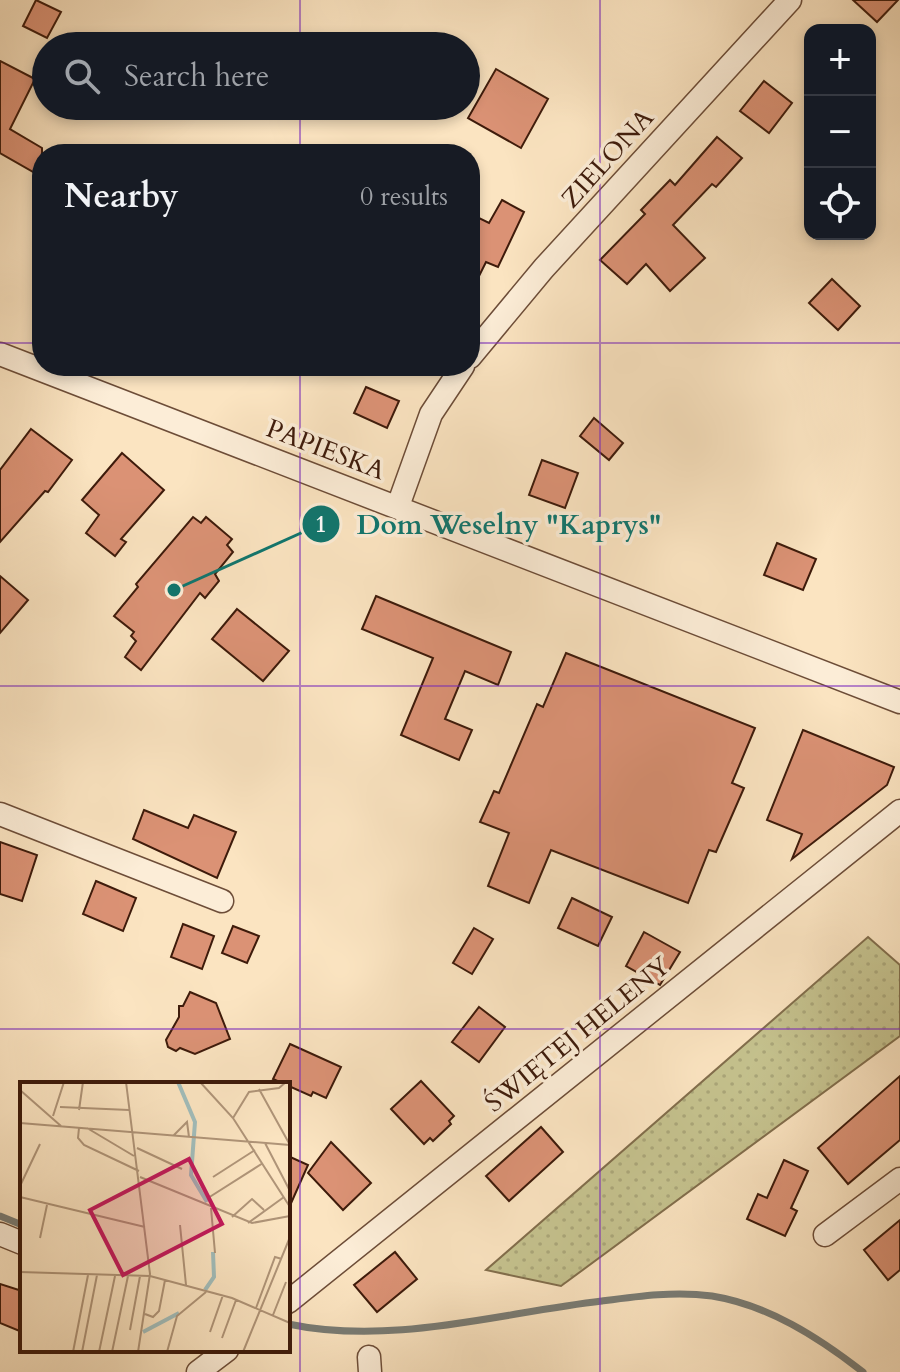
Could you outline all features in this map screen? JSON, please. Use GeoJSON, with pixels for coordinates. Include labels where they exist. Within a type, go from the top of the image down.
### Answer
{"type":"FeatureCollection","features":[{"type":"Feature","properties":{"kind":"street","name":"ZIELONA"},"geometry":{"type":"LineString","coordinates":[[480,345],[554,257],[790,0]]}},
{"type":"Feature","properties":{"kind":"street","name":"PAPIESKA"},"geometry":{"type":"LineString","coordinates":[[0,354],[32,366]]}},
{"type":"Feature","properties":{"kind":"street","name":"PAPIESKA"},"geometry":{"type":"LineString","coordinates":[[58,376],[900,702]]}},
{"type":"Feature","properties":{"kind":"street"},"geometry":{"type":"LineString","coordinates":[[398,506],[431,414],[456,376]]}},
{"type":"Feature","properties":{"kind":"street","name":"ŚWIĘTEJ HELENY"},"geometry":{"type":"LineString","coordinates":[[290,1300],[900,811]]}},
{"type":"Feature","properties":{"kind":"street"},"geometry":{"type":"LineString","coordinates":[[0,814],[222,901]]}},
{"type":"Feature","properties":{"kind":"street"},"geometry":{"type":"LineString","coordinates":[[825,1235],[900,1179]]}},
{"type":"Feature","properties":{"kind":"street"},"geometry":{"type":"LineString","coordinates":[[0,1234],[20,1242]]}},
{"type":"Feature","properties":{"kind":"street"},"geometry":{"type":"LineString","coordinates":[[198,1372],[224,1352]]}},
{"type":"Feature","properties":{"kind":"shaded area"},"geometry":{"type":"Polygon","coordinates":[[[868,937],[900,965],[900,1036],[561,1286],[486,1270],[868,937]]]}},
{"type":"Feature","properties":{"kind":"building"},"geometry":{"type":"Polygon","coordinates":[[[36,0],[61,12],[50,32],[35,32],[23,26],[36,0]]]}},
{"type":"Feature","properties":{"kind":"building"},"geometry":{"type":"Polygon","coordinates":[[[853,0],[898,0],[877,22],[853,0]]]}},
{"type":"Feature","properties":{"kind":"building"},"geometry":{"type":"Polygon","coordinates":[[[0,61],[32,77],[32,85],[10,129],[35,144],[32,144],[32,171],[0,153],[0,61]]]}},
{"type":"Feature","properties":{"kind":"building"},"geometry":{"type":"Polygon","coordinates":[[[496,69],[548,99],[521,148],[472,120],[480,120],[480,97],[496,69]]]}},
{"type":"Feature","properties":{"kind":"building"},"geometry":{"type":"Polygon","coordinates":[[[764,81],[792,103],[769,133],[740,111],[764,81]]]}},
{"type":"Feature","properties":{"kind":"building"},"geometry":{"type":"Polygon","coordinates":[[[717,137],[742,158],[716,187],[712,184],[673,225],[705,258],[670,291],[646,264],[627,284],[600,260],[645,214],[641,210],[670,180],[675,185],[717,137]]]}},
{"type":"Feature","properties":{"kind":"building"},"geometry":{"type":"Polygon","coordinates":[[[502,200],[524,212],[498,267],[486,262],[480,274],[480,218],[489,223],[502,200]]]}},
{"type":"Feature","properties":{"kind":"building"},"geometry":{"type":"Polygon","coordinates":[[[832,279],[860,306],[838,330],[809,303],[832,279]]]}},
{"type":"Feature","properties":{"kind":"building"},"geometry":{"type":"Polygon","coordinates":[[[366,387],[399,401],[387,428],[354,413],[366,387]]]}},
{"type":"Feature","properties":{"kind":"building"},"geometry":{"type":"Polygon","coordinates":[[[594,418],[623,443],[609,460],[580,436],[594,418]]]}},
{"type":"Feature","properties":{"kind":"building"},"geometry":{"type":"Polygon","coordinates":[[[31,429],[72,460],[48,492],[45,491],[0,542],[0,470],[31,429]]]}},
{"type":"Feature","properties":{"kind":"building"},"geometry":{"type":"Polygon","coordinates":[[[122,453],[164,490],[121,539],[126,542],[115,556],[86,533],[99,515],[82,500],[122,453]]]}},
{"type":"Feature","properties":{"kind":"building"},"geometry":{"type":"Polygon","coordinates":[[[542,460],[578,473],[565,508],[529,495],[542,460]]]}},
{"type":"Feature","properties":{"kind":"building"},"geometry":{"type":"Polygon","coordinates":[[[193,517],[201,523],[206,517],[232,539],[227,545],[233,552],[215,574],[219,581],[205,598],[200,593],[141,670],[125,657],[136,641],[131,636],[134,632],[114,616],[138,587],[136,584],[193,517]]]}},
{"type":"Feature","properties":{"kind":"building"},"geometry":{"type":"Polygon","coordinates":[[[777,543],[816,559],[803,590],[764,575],[777,543]]]}},
{"type":"Feature","properties":{"kind":"building"},"geometry":{"type":"Polygon","coordinates":[[[0,576],[28,600],[0,633],[0,576]]]}},
{"type":"Feature","properties":{"kind":"building"},"geometry":{"type":"Polygon","coordinates":[[[376,596],[511,652],[498,685],[465,671],[445,719],[472,730],[459,760],[401,735],[433,658],[362,629],[376,596]]]}},
{"type":"Feature","properties":{"kind":"building"},"geometry":{"type":"Polygon","coordinates":[[[237,609],[289,651],[263,681],[212,639],[237,609]]]}},
{"type":"Feature","properties":{"kind":"building"},"geometry":{"type":"Polygon","coordinates":[[[566,653],[755,728],[732,783],[744,788],[716,852],[709,850],[688,903],[551,850],[529,903],[488,886],[509,833],[480,822],[494,791],[499,793],[537,704],[543,707],[566,653]]]}},
{"type":"Feature","properties":{"kind":"building"},"geometry":{"type":"Polygon","coordinates":[[[803,730],[894,767],[887,785],[792,859],[802,834],[767,820],[803,730]]]}},
{"type":"Feature","properties":{"kind":"building"},"geometry":{"type":"Polygon","coordinates":[[[144,810],[188,828],[194,815],[236,832],[217,878],[133,839],[144,810]]]}},
{"type":"Feature","properties":{"kind":"building"},"geometry":{"type":"Polygon","coordinates":[[[0,842],[37,855],[22,901],[0,894],[0,842]]]}},
{"type":"Feature","properties":{"kind":"building"},"geometry":{"type":"Polygon","coordinates":[[[96,881],[136,898],[123,931],[83,914],[96,881]]]}},
{"type":"Feature","properties":{"kind":"building"},"geometry":{"type":"Polygon","coordinates":[[[572,898],[612,917],[598,946],[558,928],[572,898]]]}},
{"type":"Feature","properties":{"kind":"building"},"geometry":{"type":"Polygon","coordinates":[[[183,924],[214,936],[202,969],[171,957],[183,924]]]}},
{"type":"Feature","properties":{"kind":"building"},"geometry":{"type":"Polygon","coordinates":[[[233,926],[259,936],[247,963],[222,953],[233,926]]]}},
{"type":"Feature","properties":{"kind":"building"},"geometry":{"type":"Polygon","coordinates":[[[474,928],[493,939],[472,974],[453,963],[474,928]]]}},
{"type":"Feature","properties":{"kind":"building"},"geometry":{"type":"Polygon","coordinates":[[[644,932],[680,952],[660,985],[626,966],[644,932]]]}},
{"type":"Feature","properties":{"kind":"building"},"geometry":{"type":"Polygon","coordinates":[[[190,992],[216,1003],[230,1039],[195,1054],[180,1048],[176,1051],[168,1047],[166,1040],[179,1017],[179,1006],[183,1006],[190,992]]]}},
{"type":"Feature","properties":{"kind":"building"},"geometry":{"type":"Polygon","coordinates":[[[479,1007],[505,1027],[479,1062],[452,1042],[479,1007]]]}},
{"type":"Feature","properties":{"kind":"building"},"geometry":{"type":"Polygon","coordinates":[[[290,1044],[341,1067],[326,1098],[313,1092],[311,1096],[290,1087],[290,1082],[273,1079],[290,1044]]]}},
{"type":"Feature","properties":{"kind":"building"},"geometry":{"type":"Polygon","coordinates":[[[900,1076],[900,1140],[848,1184],[818,1148],[900,1076]]]}},
{"type":"Feature","properties":{"kind":"building"},"geometry":{"type":"Polygon","coordinates":[[[421,1081],[454,1116],[449,1121],[451,1124],[433,1141],[430,1138],[424,1144],[391,1109],[421,1081]]]}},
{"type":"Feature","properties":{"kind":"building"},"geometry":{"type":"Polygon","coordinates":[[[541,1127],[563,1152],[509,1201],[486,1176],[541,1127]]]}},
{"type":"Feature","properties":{"kind":"building"},"geometry":{"type":"Polygon","coordinates":[[[331,1142],[371,1183],[343,1210],[308,1173],[331,1142]]]}},
{"type":"Feature","properties":{"kind":"building"},"geometry":{"type":"Polygon","coordinates":[[[290,1157],[308,1165],[290,1206],[290,1157]]]}},
{"type":"Feature","properties":{"kind":"building"},"geometry":{"type":"Polygon","coordinates":[[[784,1160],[808,1171],[791,1208],[797,1211],[785,1236],[747,1219],[758,1194],[767,1198],[784,1160]]]}},
{"type":"Feature","properties":{"kind":"building"},"geometry":{"type":"Polygon","coordinates":[[[900,1220],[900,1270],[888,1280],[864,1250],[900,1220]]]}},
{"type":"Feature","properties":{"kind":"building"},"geometry":{"type":"Polygon","coordinates":[[[395,1252],[417,1279],[377,1312],[354,1285],[395,1252]]]}},
{"type":"Feature","properties":{"kind":"building"},"geometry":{"type":"Polygon","coordinates":[[[0,1284],[20,1290],[20,1331],[0,1323],[0,1284]]]}},
{"type":"Feature","properties":{"kind":"waterway"},"geometry":{"type":"LineString","coordinates":[[0,1216],[20,1224]]}},
{"type":"Feature","properties":{"kind":"waterway"},"geometry":{"type":"LineString","coordinates":[[290,1324],[327,1330],[406,1330],[630,1297],[671,1294],[712,1296],[733,1300],[792,1324],[863,1372]]}},
{"type":"Feature","properties":{"kind":"place","name":"Dom Weselny \"Kaprys\""},"geometry":{"type":"Point","coordinates":[174,590]}}]}
